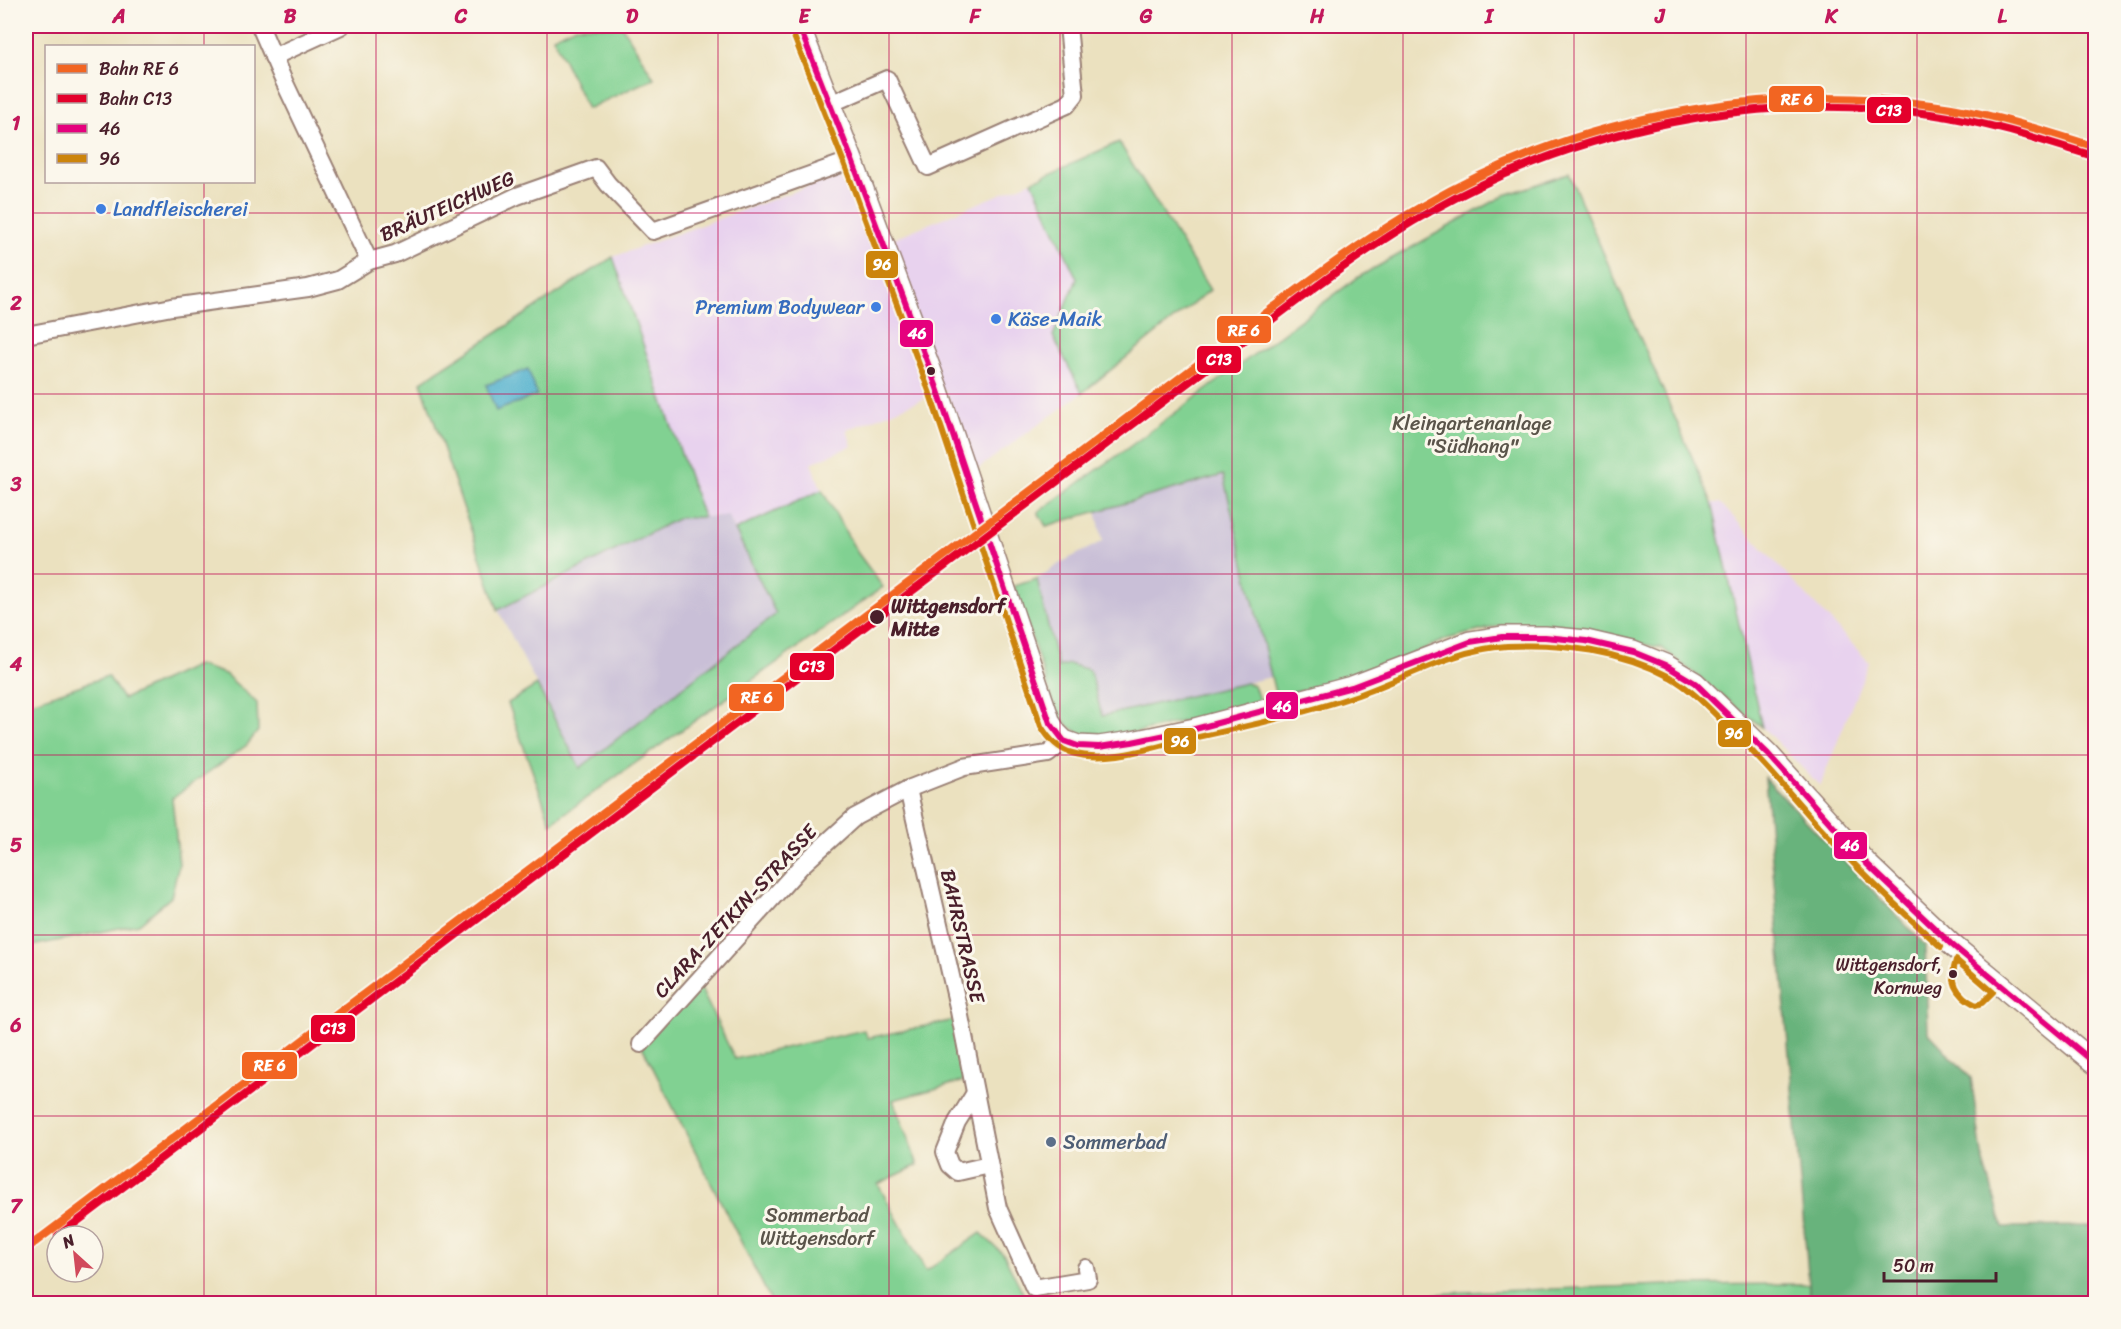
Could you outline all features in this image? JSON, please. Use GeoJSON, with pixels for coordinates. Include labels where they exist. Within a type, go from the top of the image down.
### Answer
{"type":"FeatureCollection","features":[{"type":"Feature","properties":{"kind":"street"},"geometry":{"type":"LineString","coordinates":[[260,26],[369,261]]}},
{"type":"Feature","properties":{"kind":"street"},"geometry":{"type":"LineString","coordinates":[[273,57],[341,26]]}},
{"type":"Feature","properties":{"kind":"street"},"geometry":{"type":"LineString","coordinates":[[799,26],[852,160],[967,472],[1050,723],[1064,741],[1078,746],[1099,747],[1195,729],[1352,687],[1470,642],[1502,637],[1545,637],[1586,641],[1633,652],[1665,664],[1695,683],[1768,754],[1867,864],[1951,944],[2006,992],[2096,1064]]}},
{"type":"Feature","properties":{"kind":"street"},"geometry":{"type":"LineString","coordinates":[[830,104],[887,79],[928,167],[1067,105],[1075,95],[1068,26]]}},
{"type":"Feature","properties":{"kind":"street","name":"BRÄUTEICHWEG"},"geometry":{"type":"LineString","coordinates":[[26,335],[172,307],[308,288],[338,280],[369,261],[395,254],[517,196],[596,168],[608,184],[653,231],[852,160]]}},
{"type":"Feature","properties":{"kind":"street","name":"CLARA-ZETKIN-STRASSE"},"geometry":{"type":"LineString","coordinates":[[641,1044],[801,866],[855,818],[908,789],[964,767],[1048,754],[1064,741]]}},
{"type":"Feature","properties":{"kind":"street","name":"BAHRSTRASSE"},"geometry":{"type":"LineString","coordinates":[[908,789],[959,1011],[998,1208],[1034,1288],[1088,1279],[1086,1268]]}},
{"type":"Feature","properties":{"kind":"street"},"geometry":{"type":"LineString","coordinates":[[975,1093],[957,1122],[945,1152],[950,1165],[958,1172],[989,1165]]}},
{"type":"Feature","properties":{"kind":"shaded area"},"geometry":{"type":"Polygon","coordinates":[[[834,177],[848,181],[875,246],[1032,181],[1077,279],[1053,336],[1082,393],[976,470],[945,390],[847,430],[852,446],[811,463],[822,490],[735,530],[728,516],[703,517],[613,257],[834,177]]]}},
{"type":"Feature","properties":{"kind":"shaded area"},"geometry":{"type":"Polygon","coordinates":[[[1223,475],[1271,677],[1102,716],[1058,667],[1037,579],[1062,562],[1103,541],[1096,511],[1223,475]]]}},
{"type":"Feature","properties":{"kind":"shaded area"},"geometry":{"type":"Polygon","coordinates":[[[1712,503],[1720,503],[1869,662],[1820,786],[1762,727],[1712,503]]]}},
{"type":"Feature","properties":{"kind":"shaded area"},"geometry":{"type":"Polygon","coordinates":[[[728,516],[776,614],[580,768],[498,610],[679,518],[728,516]]]}},
{"type":"Feature","properties":{"kind":"green space"},"geometry":{"type":"Polygon","coordinates":[[[576,26],[622,26],[654,78],[587,109],[553,37],[576,26]]]}},
{"type":"Feature","properties":{"kind":"green space"},"geometry":{"type":"Polygon","coordinates":[[[1119,142],[1210,290],[1082,393],[1053,336],[1077,279],[1032,181],[1119,142]]]}},
{"type":"Feature","properties":{"kind":"green space","name":"Kleingartenanlage \"Südhang\""},"geometry":{"type":"Polygon","coordinates":[[[1569,174],[1712,503],[1762,727],[1662,648],[1558,627],[1507,624],[1447,639],[1360,676],[1276,697],[1223,475],[1046,526],[1038,512],[1357,278],[1505,195],[1569,174]]]}},
{"type":"Feature","properties":{"kind":"green space"},"geometry":{"type":"Polygon","coordinates":[[[613,257],[703,517],[679,518],[498,610],[421,382],[613,257]]]}},
{"type":"Feature","properties":{"kind":"green space"},"geometry":{"type":"Polygon","coordinates":[[[822,490],[857,552],[883,587],[551,823],[508,703],[537,685],[580,768],[776,614],[735,530],[822,490]]]}},
{"type":"Feature","properties":{"kind":"green space"},"geometry":{"type":"Polygon","coordinates":[[[1037,579],[1058,667],[1069,664],[1090,670],[1102,716],[1246,683],[1254,685],[1259,700],[1254,704],[1115,738],[1078,732],[1065,722],[1054,705],[1014,586],[1037,579]]]}},
{"type":"Feature","properties":{"kind":"green space"},"geometry":{"type":"Polygon","coordinates":[[[197,665],[225,674],[257,703],[258,731],[247,745],[172,798],[179,864],[171,897],[139,924],[26,947],[26,704],[108,676],[123,699],[197,665]]]}},
{"type":"Feature","properties":{"kind":"green space"},"geometry":{"type":"Polygon","coordinates":[[[1765,778],[1925,945],[1928,1032],[1971,1078],[1982,1155],[2003,1227],[2095,1226],[2095,1303],[1809,1303],[1765,778]]]}},
{"type":"Feature","properties":{"kind":"green space","name":"Sommerbad Wittgensdorf"},"geometry":{"type":"Polygon","coordinates":[[[697,981],[735,1059],[864,1030],[868,1038],[960,1019],[972,1079],[893,1100],[918,1165],[878,1184],[926,1271],[981,1233],[1004,1255],[1028,1303],[772,1303],[641,1044],[697,981]]]}},
{"type":"Feature","properties":{"kind":"green space"},"geometry":{"type":"Polygon","coordinates":[[[1668,1285],[1809,1285],[1809,1304],[1226,1304],[1668,1285]]]}},
{"type":"Feature","properties":{"kind":"water"},"geometry":{"type":"Polygon","coordinates":[[[528,369],[537,395],[496,411],[486,385],[528,369]]]}},
{"type":"Feature","properties":{"kind":"waterway"},"geometry":{"type":"LineString","coordinates":[[1959,1304],[1963,1298],[1976,1295]]}},
{"type":"Feature","properties":{"kind":"waterway"},"geometry":{"type":"LineString","coordinates":[[1999,1296],[2032,1296],[2043,1304]]}},
{"type":"Feature","properties":{"kind":"waterway"},"geometry":{"type":"LineString","coordinates":[[2069,1304],[2081,1299],[2086,1304]]}},
{"type":"Feature","properties":{"kind":"transit line","name":"46"},"geometry":{"type":"LineString","coordinates":[[799,26],[937,388],[1050,723],[1064,741],[1078,746],[1099,747],[1195,729],[1352,687],[1470,642],[1502,637],[1545,637],[1586,641],[1633,652],[1665,665],[1695,683],[1768,754],[1867,864],[1951,944],[2096,1064]]}},
{"type":"Feature","properties":{"kind":"transit line","name":"96"},"geometry":{"type":"LineString","coordinates":[[791,29],[929,391],[1041,726],[1058,746],[1085,756],[1112,756],[1140,751],[1314,709],[1358,695],[1449,658],[1487,648],[1549,646],[1611,655],[1670,677],[1696,696],[1732,730],[1850,860],[1941,947]]}},
{"type":"Feature","properties":{"kind":"transit line"},"geometry":{"type":"LineString","coordinates":[[26,1249],[1283,300],[1366,241],[1424,205],[1482,175],[1542,149],[1605,129],[1669,114],[1734,104],[1800,99],[1866,99],[1931,105],[1993,117],[2096,147]]}},
{"type":"Feature","properties":{"kind":"transit line","name":"96"},"geometry":{"type":"LineString","coordinates":[[1956,960],[1993,992],[1982,1003],[1976,1005],[1959,992],[1953,974],[1956,960]]}},
{"type":"Feature","properties":{"kind":"rail line","name":"C13"},"geometry":{"type":"LineString","coordinates":[[74,1224],[1289,307],[1373,247],[1431,211],[1488,182],[1548,157],[1610,137],[1673,122],[1737,112],[1801,107],[1866,108],[1930,114],[1992,126],[2093,156]]}},
{"type":"Feature","properties":{"kind":"place","name":"Landfleischerei"},"geometry":{"type":"Point","coordinates":[101,209]}},
{"type":"Feature","properties":{"kind":"place","name":"Premium Bodywear"},"geometry":{"type":"Point","coordinates":[876,307]}},
{"type":"Feature","properties":{"kind":"place","name":"Käse-Maik"},"geometry":{"type":"Point","coordinates":[996,319]}},
{"type":"Feature","properties":{"kind":"place","name":"Wittgensdorf Mitte"},"geometry":{"type":"Point","coordinates":[877,617]}},
{"type":"Feature","properties":{"kind":"place","name":"Wittgensdorf, Kornweg"},"geometry":{"type":"Point","coordinates":[1953,974]}},
{"type":"Feature","properties":{"kind":"place","name":"Sommerbad"},"geometry":{"type":"Point","coordinates":[1051,1142]}}]}
